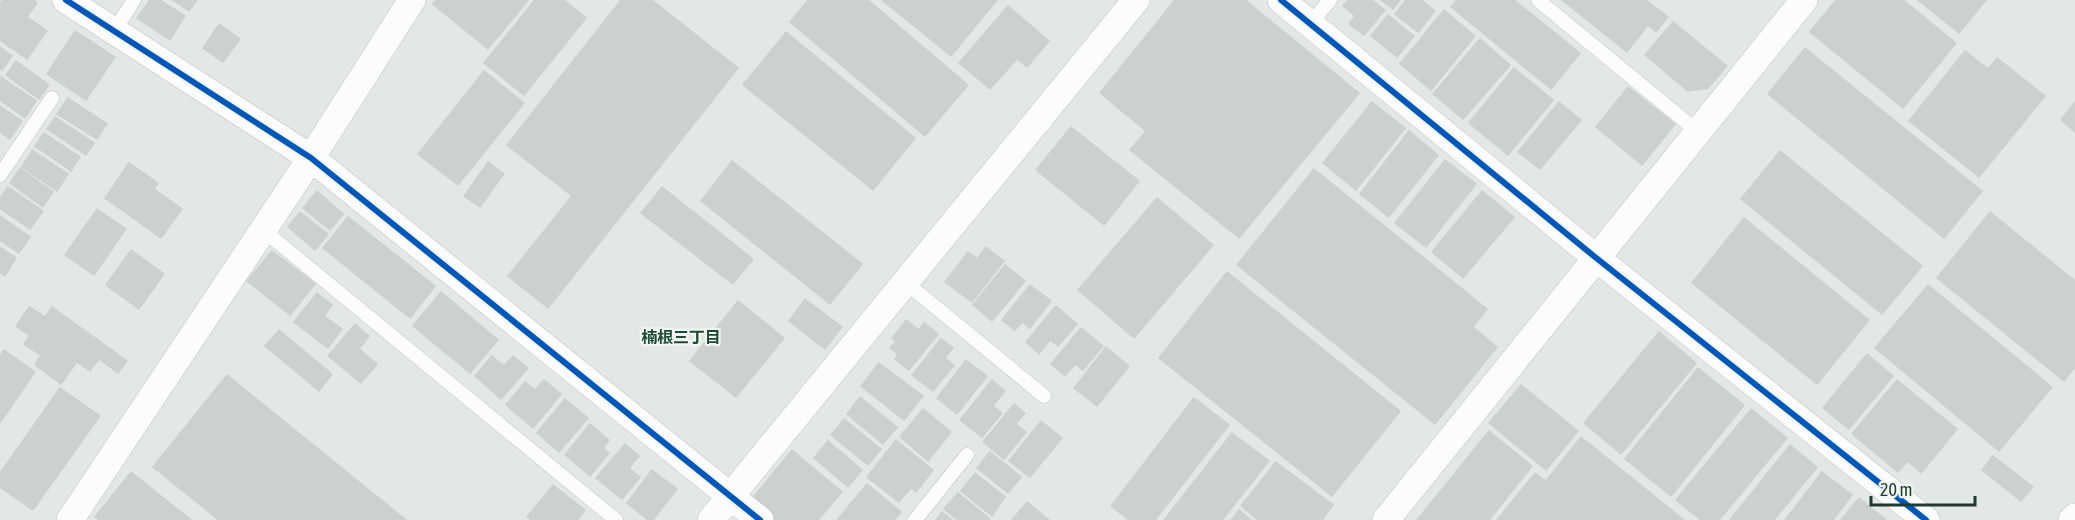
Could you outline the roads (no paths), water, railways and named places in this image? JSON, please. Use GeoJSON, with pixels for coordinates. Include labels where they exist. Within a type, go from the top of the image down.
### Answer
{"type":"FeatureCollection","features":[{"type":"Feature","properties":{"kind":"street"},"geometry":{"type":"LineString","coordinates":[[66,0],[311,158],[760,520]]}},
{"type":"Feature","properties":{"kind":"street"},"geometry":{"type":"LineString","coordinates":[[70,520],[311,158],[412,0]]}},
{"type":"Feature","properties":{"kind":"street"},"geometry":{"type":"LineString","coordinates":[[711,520],[1136,0]]}},
{"type":"Feature","properties":{"kind":"street"},"geometry":{"type":"LineString","coordinates":[[1281,0],[1595,257],[1926,520]]}},
{"type":"Feature","properties":{"kind":"street"},"geometry":{"type":"LineString","coordinates":[[1386,520],[1595,257],[1804,0]]}},
{"type":"Feature","properties":{"kind":"lane"},"geometry":{"type":"LineString","coordinates":[[114,31],[134,0]]}},
{"type":"Feature","properties":{"kind":"lane"},"geometry":{"type":"LineString","coordinates":[[1310,24],[1330,0]]}},
{"type":"Feature","properties":{"kind":"lane"},"geometry":{"type":"LineString","coordinates":[[1538,0],[1697,131]]}},
{"type":"Feature","properties":{"kind":"lane"},"geometry":{"type":"LineString","coordinates":[[0,175],[52,98]]}},
{"type":"Feature","properties":{"kind":"lane"},"geometry":{"type":"LineString","coordinates":[[263,230],[616,520]]}},
{"type":"Feature","properties":{"kind":"lane"},"geometry":{"type":"LineString","coordinates":[[905,282],[1044,396]]}},
{"type":"Feature","properties":{"kind":"lane"},"geometry":{"type":"LineString","coordinates":[[915,520],[967,455]]}},
{"type":"Feature","properties":{"kind":"district","name":"楠根三丁目"},"geometry":{"type":"Point","coordinates":[681,337]}}]}
